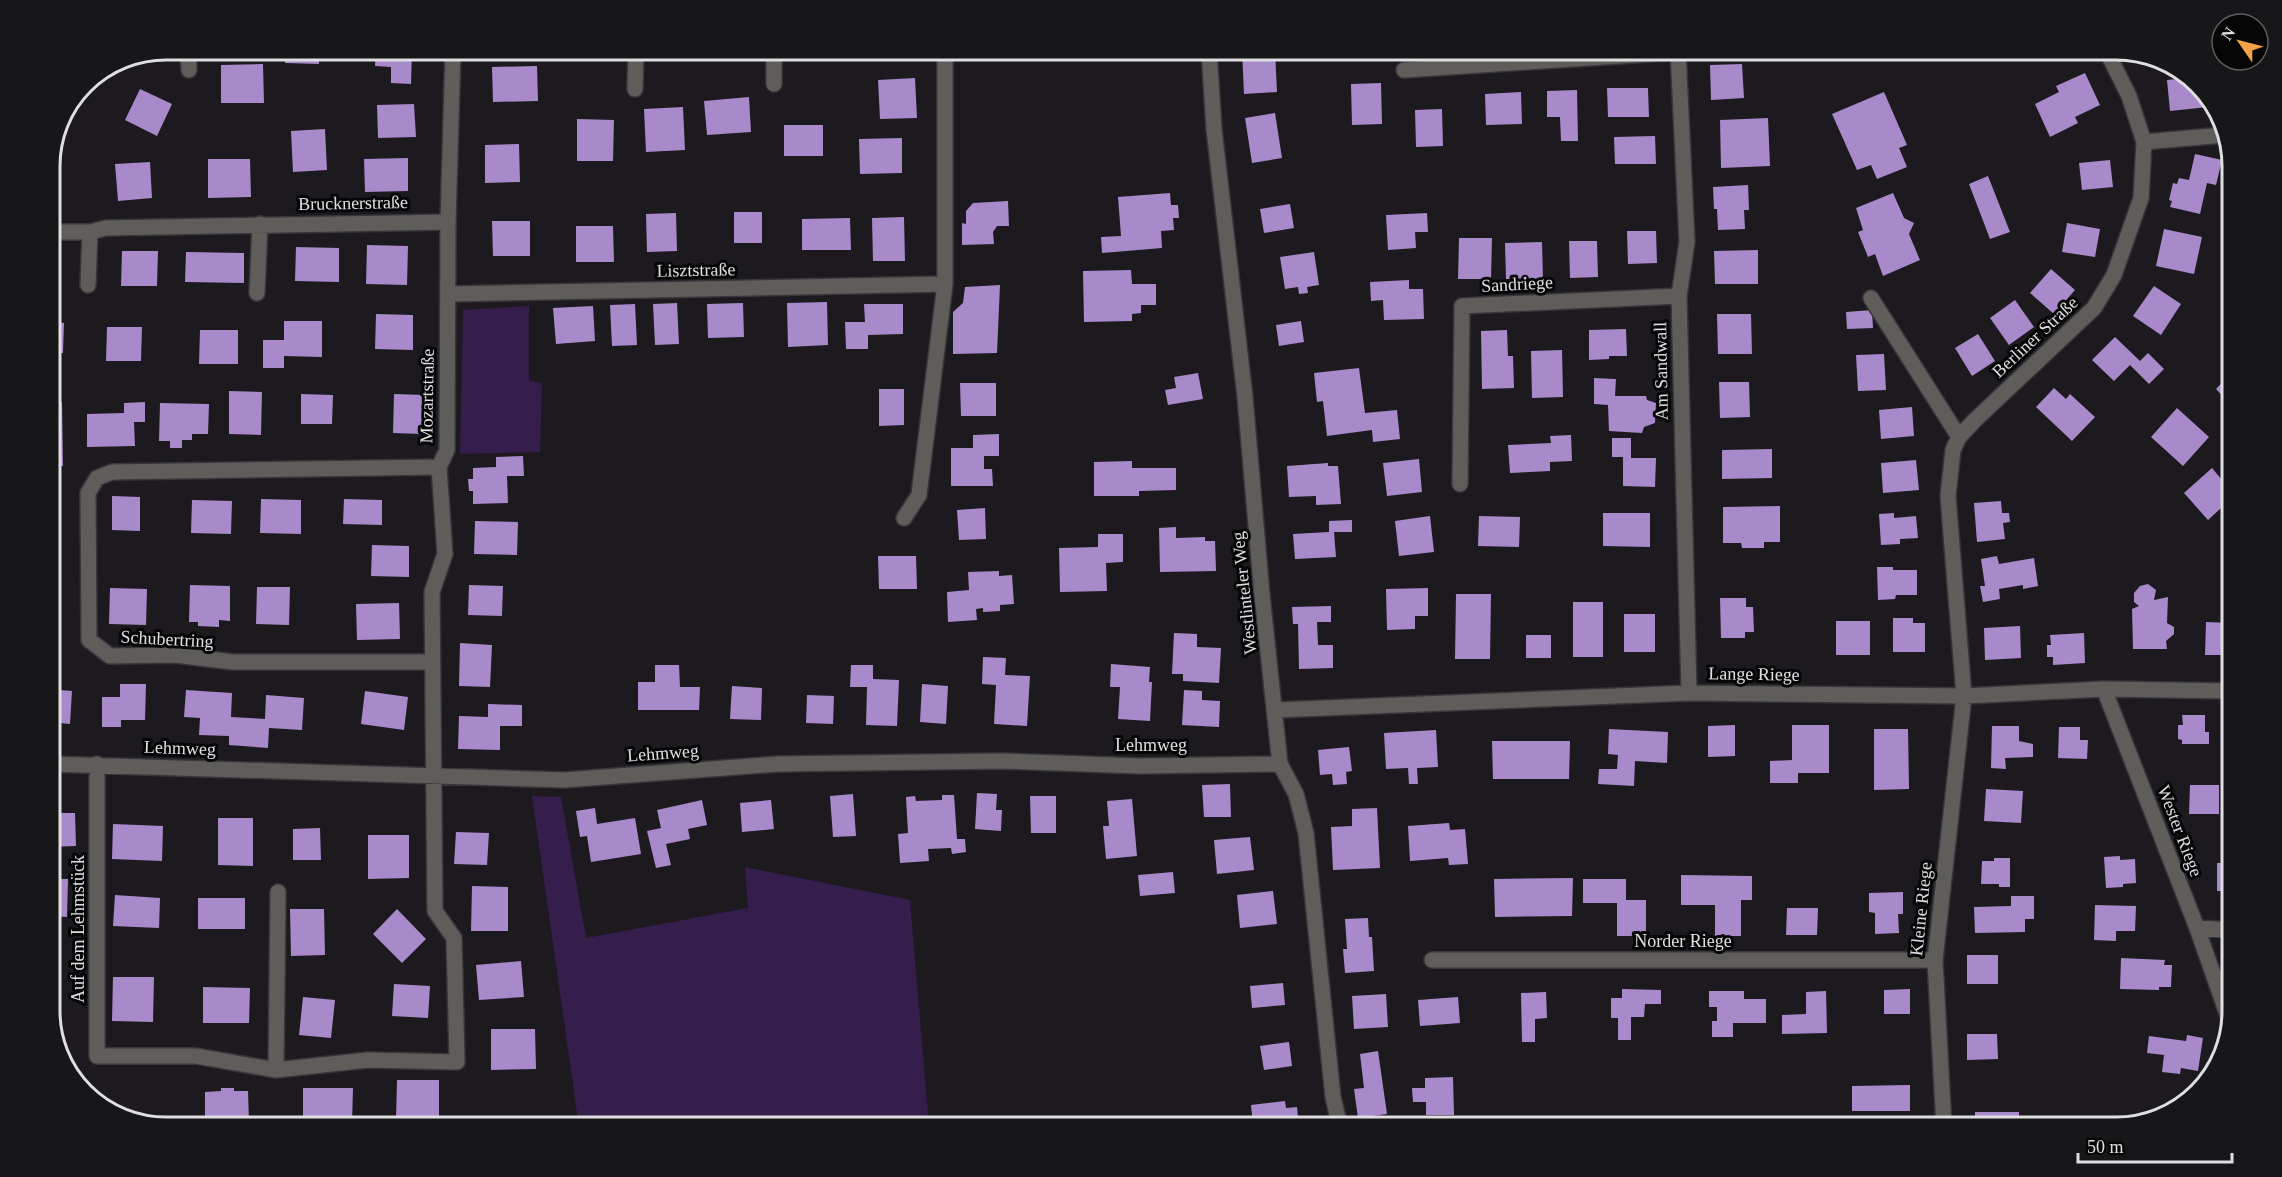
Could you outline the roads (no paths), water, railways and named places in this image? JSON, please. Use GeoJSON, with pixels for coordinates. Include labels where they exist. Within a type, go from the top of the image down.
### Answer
{"type":"FeatureCollection","features":[{"type":"Feature","properties":{"kind":"street"},"geometry":{"type":"LineString","coordinates":[[188,60],[189,70]]}},
{"type":"Feature","properties":{"kind":"street","name":"Mozartstraße"},"geometry":{"type":"LineString","coordinates":[[435,776],[432,592],[445,554],[439,467],[447,450],[448,222],[453,60]]}},
{"type":"Feature","properties":{"kind":"street"},"geometry":{"type":"LineString","coordinates":[[635,89],[636,60]]}},
{"type":"Feature","properties":{"kind":"street"},"geometry":{"type":"LineString","coordinates":[[774,60],[774,84]]}},
{"type":"Feature","properties":{"kind":"street"},"geometry":{"type":"LineString","coordinates":[[904,518],[919,495],[945,284],[945,60]]}},
{"type":"Feature","properties":{"kind":"street","name":"Westlinteler Weg"},"geometry":{"type":"LineString","coordinates":[[1210,60],[1214,129],[1245,397],[1262,595],[1280,764],[1296,794],[1305,833],[1333,1097],[1338,1117]]}},
{"type":"Feature","properties":{"kind":"street"},"geometry":{"type":"LineString","coordinates":[[1404,70],[1549,60]]}},
{"type":"Feature","properties":{"kind":"street","name":"Am Sandwall"},"geometry":{"type":"LineString","coordinates":[[1679,60],[1687,242],[1679,296],[1689,693]]}},
{"type":"Feature","properties":{"kind":"street","name":"Berliner Straße"},"geometry":{"type":"LineString","coordinates":[[1959,437],[2094,309],[2114,275],[2141,198],[2144,142],[2130,96],[2111,60]]}},
{"type":"Feature","properties":{"kind":"street"},"geometry":{"type":"LineString","coordinates":[[2144,142],[2217,136]]}},
{"type":"Feature","properties":{"kind":"street","name":"Brucknerstraße"},"geometry":{"type":"LineString","coordinates":[[60,232],[90,232],[106,228],[260,224],[448,222]]}},
{"type":"Feature","properties":{"kind":"street"},"geometry":{"type":"LineString","coordinates":[[257,293],[260,224]]}},
{"type":"Feature","properties":{"kind":"street"},"geometry":{"type":"LineString","coordinates":[[88,285],[90,232]]}},
{"type":"Feature","properties":{"kind":"street","name":"Lisztstraße"},"geometry":{"type":"LineString","coordinates":[[448,294],[945,284]]}},
{"type":"Feature","properties":{"kind":"street","name":"Sandriege"},"geometry":{"type":"LineString","coordinates":[[1460,484],[1462,306],[1679,296]]}},
{"type":"Feature","properties":{"kind":"street"},"geometry":{"type":"LineString","coordinates":[[1871,298],[1959,437],[1953,450],[1948,496],[1964,696]]}},
{"type":"Feature","properties":{"kind":"street","name":"Schubertring"},"geometry":{"type":"LineString","coordinates":[[432,662],[232,662],[175,656],[110,656],[89,640],[88,493],[97,478],[112,472],[439,467]]}},
{"type":"Feature","properties":{"kind":"street","name":"Lange Riege"},"geometry":{"type":"LineString","coordinates":[[1276,710],[1689,693],[1964,696],[2104,689],[2222,690]]}},
{"type":"Feature","properties":{"kind":"street","name":"Wester Riege"},"geometry":{"type":"LineString","coordinates":[[2104,689],[2197,928],[2222,999]]}},
{"type":"Feature","properties":{"kind":"street","name":"Kleine Riege"},"geometry":{"type":"LineString","coordinates":[[1943,1117],[1935,960],[1964,696]]}},
{"type":"Feature","properties":{"kind":"street","name":"Lehmweg"},"geometry":{"type":"LineString","coordinates":[[60,764],[564,780],[778,764],[1002,761],[1140,766],[1280,764]]}},
{"type":"Feature","properties":{"kind":"street","name":"Auf dem Lehmstück"},"geometry":{"type":"LineString","coordinates":[[97,764],[97,1056],[196,1056],[276,1070],[368,1060],[457,1062],[454,938],[435,911],[435,776]]}},
{"type":"Feature","properties":{"kind":"street"},"geometry":{"type":"LineString","coordinates":[[276,1070],[278,892]]}},
{"type":"Feature","properties":{"kind":"street"},"geometry":{"type":"LineString","coordinates":[[2197,928],[2222,929]]}},
{"type":"Feature","properties":{"kind":"street","name":"Norder Riege"},"geometry":{"type":"LineString","coordinates":[[1432,960],[1935,960]]}}]}
